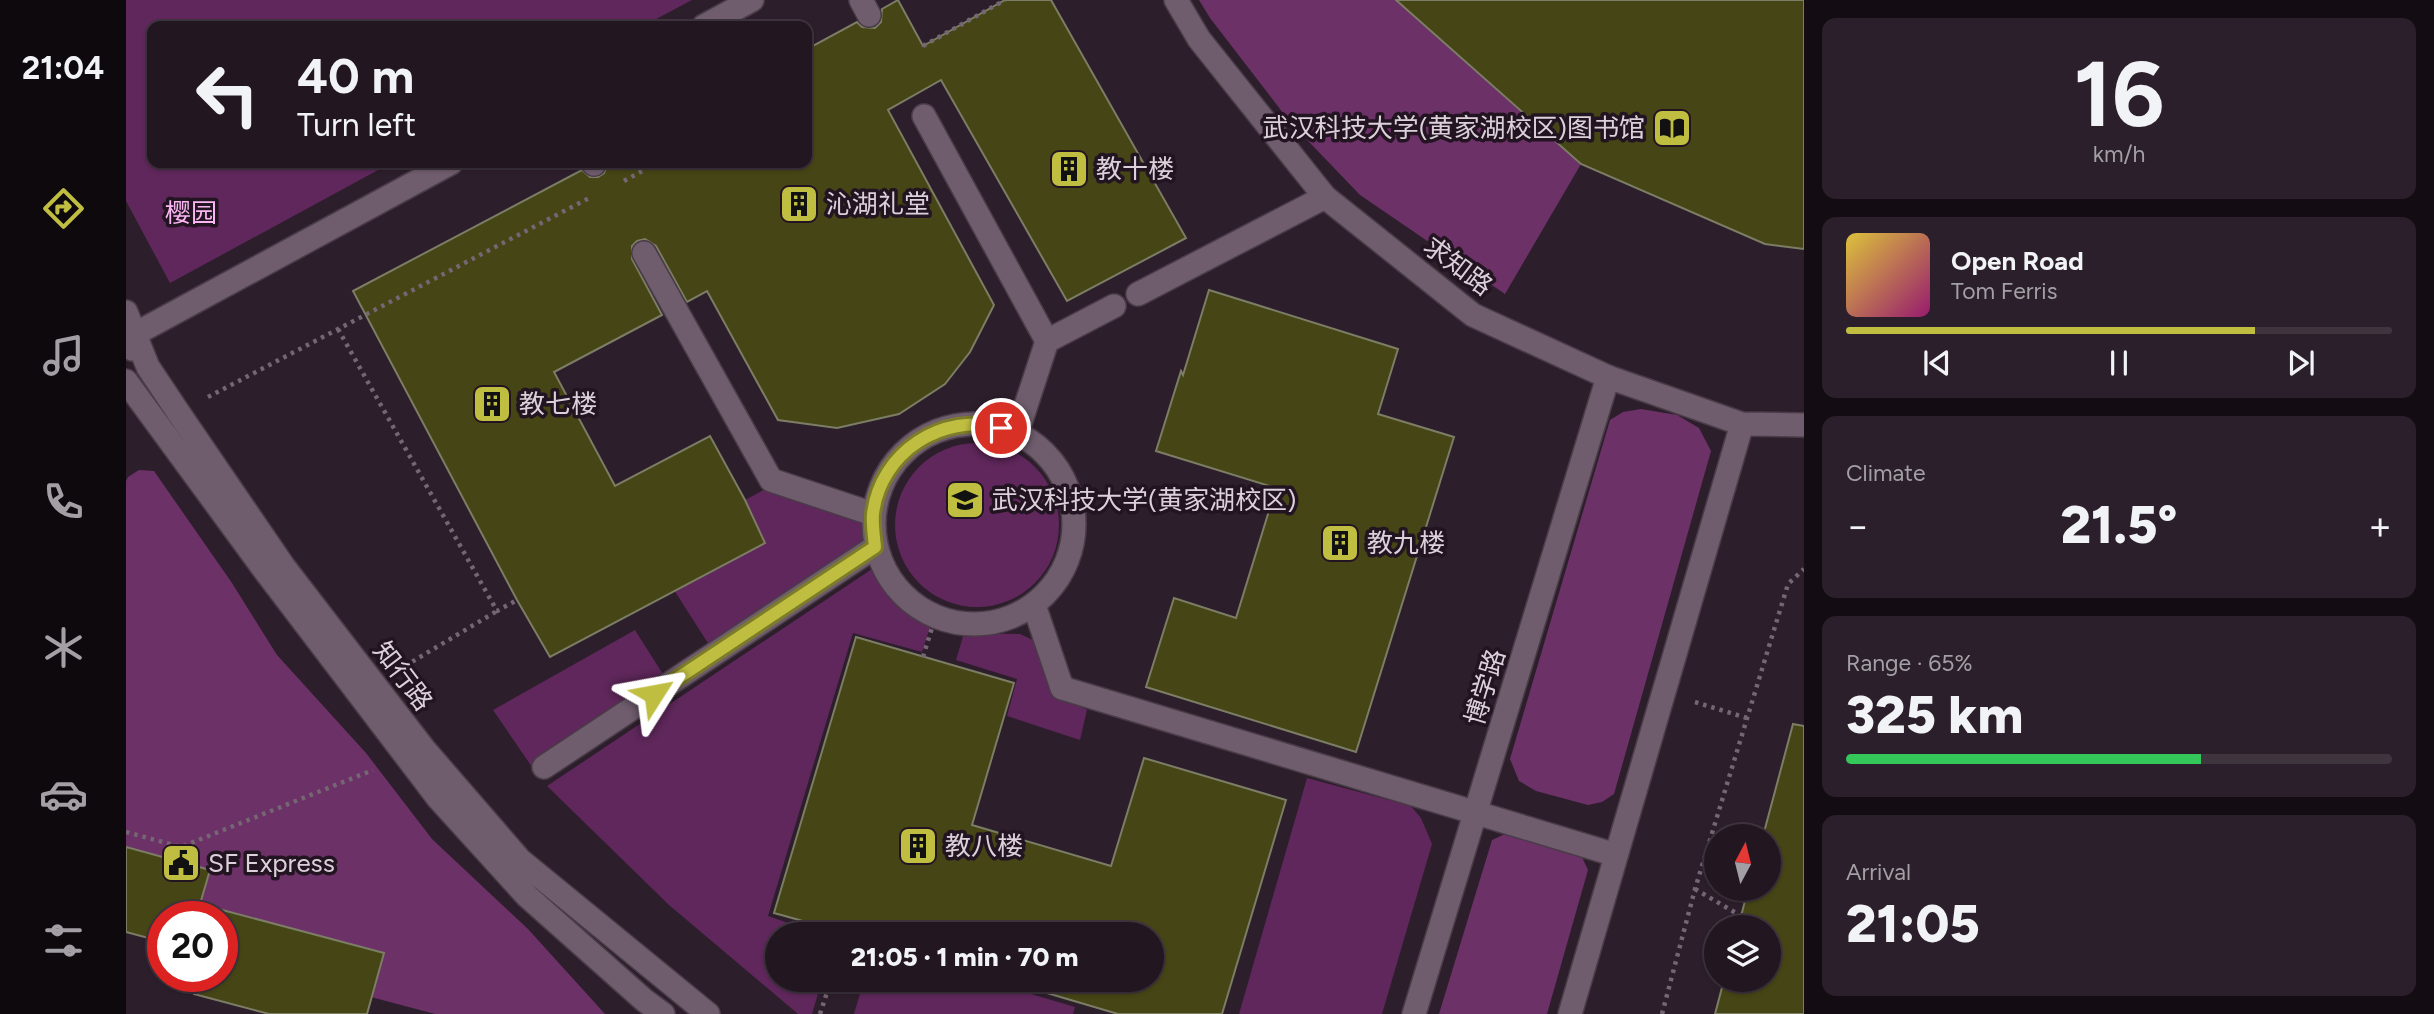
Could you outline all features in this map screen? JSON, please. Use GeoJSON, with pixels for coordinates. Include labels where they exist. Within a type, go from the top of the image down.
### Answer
{"type":"FeatureCollection","features":[{"type":"Feature","properties":{"kind":"lane"},"geometry":{"type":"LineString","coordinates":[[713,21],[752,0]]}},
{"type":"Feature","properties":{"kind":"lane","name":"求知路"},"geometry":{"type":"LineString","coordinates":[[1176,0],[1199,39],[1325,197],[1473,315],[1608,377],[1742,424],[1804,425]]}},
{"type":"Feature","properties":{"kind":"lane"},"geometry":{"type":"LineString","coordinates":[[924,116],[1047,341]]}},
{"type":"Feature","properties":{"kind":"lane"},"geometry":{"type":"LineString","coordinates":[[126,383],[135,334],[442,168]]}},
{"type":"Feature","properties":{"kind":"lane"},"geometry":{"type":"LineString","coordinates":[[1138,294],[1325,197]]}},
{"type":"Feature","properties":{"kind":"lane"},"geometry":{"type":"LineString","coordinates":[[644,253],[771,480],[873,514]]}},
{"type":"Feature","properties":{"kind":"lane"},"geometry":{"type":"LineString","coordinates":[[1017,433],[1047,341],[1114,306]]}},
{"type":"Feature","properties":{"kind":"lane","name":"知行路"},"geometry":{"type":"LineString","coordinates":[[126,312],[148,367],[178,412],[284,567],[424,749],[520,860],[708,1014]]}},
{"type":"Feature","properties":{"kind":"lane","name":"博学路"},"geometry":{"type":"LineString","coordinates":[[1414,1014],[1608,377]]}},
{"type":"Feature","properties":{"kind":"lane","name":"知行路"},"geometry":{"type":"LineString","coordinates":[[126,383],[438,798],[527,896],[663,1014]]}},
{"type":"Feature","properties":{"kind":"lane"},"geometry":{"type":"LineString","coordinates":[[986,424],[1017,433],[1045,453],[1065,481],[1074,515],[1072,549],[1058,580],[1034,605],[1003,621],[969,625],[935,618],[907,601],[887,576],[875,547],[873,514],[881,484],[898,457],[924,437],[954,425],[986,424]]}},
{"type":"Feature","properties":{"kind":"lane"},"geometry":{"type":"LineString","coordinates":[[1570,1014],[1742,424]]}},
{"type":"Feature","properties":{"kind":"lane"},"geometry":{"type":"LineString","coordinates":[[544,767],[875,547]]}},
{"type":"Feature","properties":{"kind":"lane"},"geometry":{"type":"LineString","coordinates":[[1034,605],[1062,688],[1616,855]]}},
{"type":"Feature","properties":{"kind":"path"},"geometry":{"type":"LineString","coordinates":[[923,46],[1004,0]]}},
{"type":"Feature","properties":{"kind":"path"},"geometry":{"type":"LineString","coordinates":[[617,184],[642,171]]}},
{"type":"Feature","properties":{"kind":"path"},"geometry":{"type":"LineString","coordinates":[[178,412],[593,197]]}},
{"type":"Feature","properties":{"kind":"path"},"geometry":{"type":"LineString","coordinates":[[338,329],[497,611]]}},
{"type":"Feature","properties":{"kind":"path"},"geometry":{"type":"LineString","coordinates":[[1662,1014],[1695,889],[1788,584],[1804,569]]}},
{"type":"Feature","properties":{"kind":"path"},"geometry":{"type":"LineString","coordinates":[[417,659],[517,600]]}},
{"type":"Feature","properties":{"kind":"path"},"geometry":{"type":"LineString","coordinates":[[923,657],[935,618]]}},
{"type":"Feature","properties":{"kind":"path"},"geometry":{"type":"LineString","coordinates":[[1664,692],[1747,718]]}},
{"type":"Feature","properties":{"kind":"path"},"geometry":{"type":"LineString","coordinates":[[126,832],[181,847],[407,757]]}},
{"type":"Feature","properties":{"kind":"path"},"geometry":{"type":"LineString","coordinates":[[1695,889],[1739,915]]}},
{"type":"Feature","properties":{"kind":"path"},"geometry":{"type":"LineString","coordinates":[[820,1014],[827,992]]}},
{"type":"Feature","properties":{"kind":"green space","name":"樱园"},"geometry":{"type":"Polygon","coordinates":[[[126,0],[692,0],[652,21],[147,21],[147,168],[382,168],[170,283],[126,201],[126,0]]]}},
{"type":"Feature","properties":{"kind":"green space"},"geometry":{"type":"Polygon","coordinates":[[[977,443],[1008,449],[1035,467],[1053,494],[1059,525],[1053,556],[1035,583],[1008,601],[977,607],[946,601],[919,583],[901,556],[895,525],[901,494],[919,467],[946,449],[977,443]]]}},
{"type":"Feature","properties":{"kind":"green space"},"geometry":{"type":"Polygon","coordinates":[[[773,485],[867,519],[871,543],[711,648],[674,590],[764,543],[745,500],[773,485]]]}},
{"type":"Feature","properties":{"kind":"green space"},"geometry":{"type":"Polygon","coordinates":[[[875,567],[906,602],[933,618],[922,652],[853,633],[768,916],[785,922],[765,922],[765,986],[669,905],[547,786],[875,567]]]}},
{"type":"Feature","properties":{"kind":"green space"},"geometry":{"type":"Polygon","coordinates":[[[635,630],[666,679],[532,767],[493,710],[635,630]]]}},
{"type":"Feature","properties":{"kind":"green space"},"geometry":{"type":"Polygon","coordinates":[[[964,633],[1020,634],[1033,640],[1060,695],[1087,710],[1080,740],[1007,716],[1017,679],[956,660],[964,633]]]}},
{"type":"Feature","properties":{"kind":"green space"},"geometry":{"type":"Polygon","coordinates":[[[1307,778],[1411,806],[1421,818],[1432,844],[1382,1014],[1239,1014],[1307,778]]]}},
{"type":"Feature","properties":{"kind":"green space"},"geometry":{"type":"Polygon","coordinates":[[[772,992],[818,992],[812,1014],[798,1014],[772,992]]]}},
{"type":"Feature","properties":{"kind":"green space"},"geometry":{"type":"Polygon","coordinates":[[[860,992],[1024,992],[1075,1007],[1073,1014],[854,1014],[860,992]]]}},
{"type":"Feature","properties":{"kind":"shaded area"},"geometry":{"type":"Polygon","coordinates":[[[1199,0],[1410,0],[1499,91],[1581,164],[1505,294],[1360,195],[1290,122],[1199,0]]]}},
{"type":"Feature","properties":{"kind":"shaded area"},"geometry":{"type":"Polygon","coordinates":[[[1641,409],[1677,415],[1699,428],[1711,451],[1614,794],[1602,802],[1588,805],[1536,791],[1519,781],[1510,759],[1610,420],[1623,412],[1641,409]]]}},
{"type":"Feature","properties":{"kind":"shaded area"},"geometry":{"type":"Polygon","coordinates":[[[139,470],[154,471],[232,583],[277,655],[366,753],[432,839],[528,929],[605,1014],[435,1014],[371,997],[383,953],[238,914],[238,901],[201,901],[209,870],[126,847],[128,477],[139,470]]]}},
{"type":"Feature","properties":{"kind":"shaded area"},"geometry":{"type":"Polygon","coordinates":[[[1507,833],[1582,857],[1588,870],[1547,1014],[1439,1014],[1492,840],[1507,833]]]}},
{"type":"Feature","properties":{"kind":"building"},"geometry":{"type":"Polygon","coordinates":[[[898,0],[923,46],[1005,0],[1051,0],[1186,238],[1067,301],[941,80],[888,110],[994,305],[970,352],[945,384],[899,414],[837,428],[778,420],[707,291],[687,302],[656,246],[645,239],[637,241],[632,246],[632,259],[662,315],[554,372],[615,486],[710,436],[765,543],[550,657],[353,291],[582,170],[590,177],[598,177],[606,168],[812,168],[812,46],[857,22],[862,27],[875,28],[881,22],[882,9],[898,0]]]}},
{"type":"Feature","properties":{"kind":"building","name":"武汉科技大学(黄家湖校区)图书馆"},"geometry":{"type":"Polygon","coordinates":[[[1396,0],[1804,0],[1804,249],[1765,244],[1581,164],[1396,0]]]}},
{"type":"Feature","properties":{"kind":"building","name":"教九楼"},"geometry":{"type":"Polygon","coordinates":[[[1209,290],[1398,349],[1378,414],[1454,437],[1356,752],[1146,687],[1174,598],[1236,618],[1276,488],[1156,451],[1209,290]]]}},
{"type":"Feature","properties":{"kind":"building","name":"教八楼"},"geometry":{"type":"Polygon","coordinates":[[[856,637],[1014,683],[972,825],[1111,866],[1144,758],[1286,800],[1222,1014],[1118,1014],[1044,992],[1164,992],[1164,922],[807,922],[774,913],[856,637]]]}},
{"type":"Feature","properties":{"kind":"building"},"geometry":{"type":"Polygon","coordinates":[[[1793,724],[1804,726],[1804,1014],[1715,1014],[1721,992],[1781,992],[1781,915],[1741,915],[1745,901],[1782,901],[1782,824],[1766,824],[1793,724]]]}},
{"type":"Feature","properties":{"kind":"building"},"geometry":{"type":"Polygon","coordinates":[[[126,847],[210,870],[201,901],[147,901],[147,938],[126,932],[126,847]]]}},
{"type":"Feature","properties":{"kind":"building"},"geometry":{"type":"Polygon","coordinates":[[[238,914],[384,953],[367,1014],[269,1014],[194,994],[238,992],[238,914]]]}},
{"type":"Feature","properties":{"kind":"place","name":"武汉科技大学(黄家湖校区)图书馆"},"geometry":{"type":"Point","coordinates":[1672,128]}},
{"type":"Feature","properties":{"kind":"place","name":"教十楼"},"geometry":{"type":"Point","coordinates":[1069,169]}},
{"type":"Feature","properties":{"kind":"place","name":"沁湖礼堂"},"geometry":{"type":"Point","coordinates":[799,204]}},
{"type":"Feature","properties":{"kind":"place","name":"教七楼"},"geometry":{"type":"Point","coordinates":[492,404]}},
{"type":"Feature","properties":{"kind":"place","name":"武汉科技大学(黄家湖校区)"},"geometry":{"type":"Point","coordinates":[965,500]}},
{"type":"Feature","properties":{"kind":"place","name":"教九楼"},"geometry":{"type":"Point","coordinates":[1340,543]}},
{"type":"Feature","properties":{"kind":"place","name":"教八楼"},"geometry":{"type":"Point","coordinates":[918,846]}},
{"type":"Feature","properties":{"kind":"place","name":"SF Express"},"geometry":{"type":"Point","coordinates":[181,863]}},
{"type":"Feature","properties":{"kind":"route"},"geometry":{"type":"LineString","coordinates":[[654,694],[875,547],[873,514],[881,484],[898,457],[924,437],[954,425],[986,424],[1001,428]]}}]}
